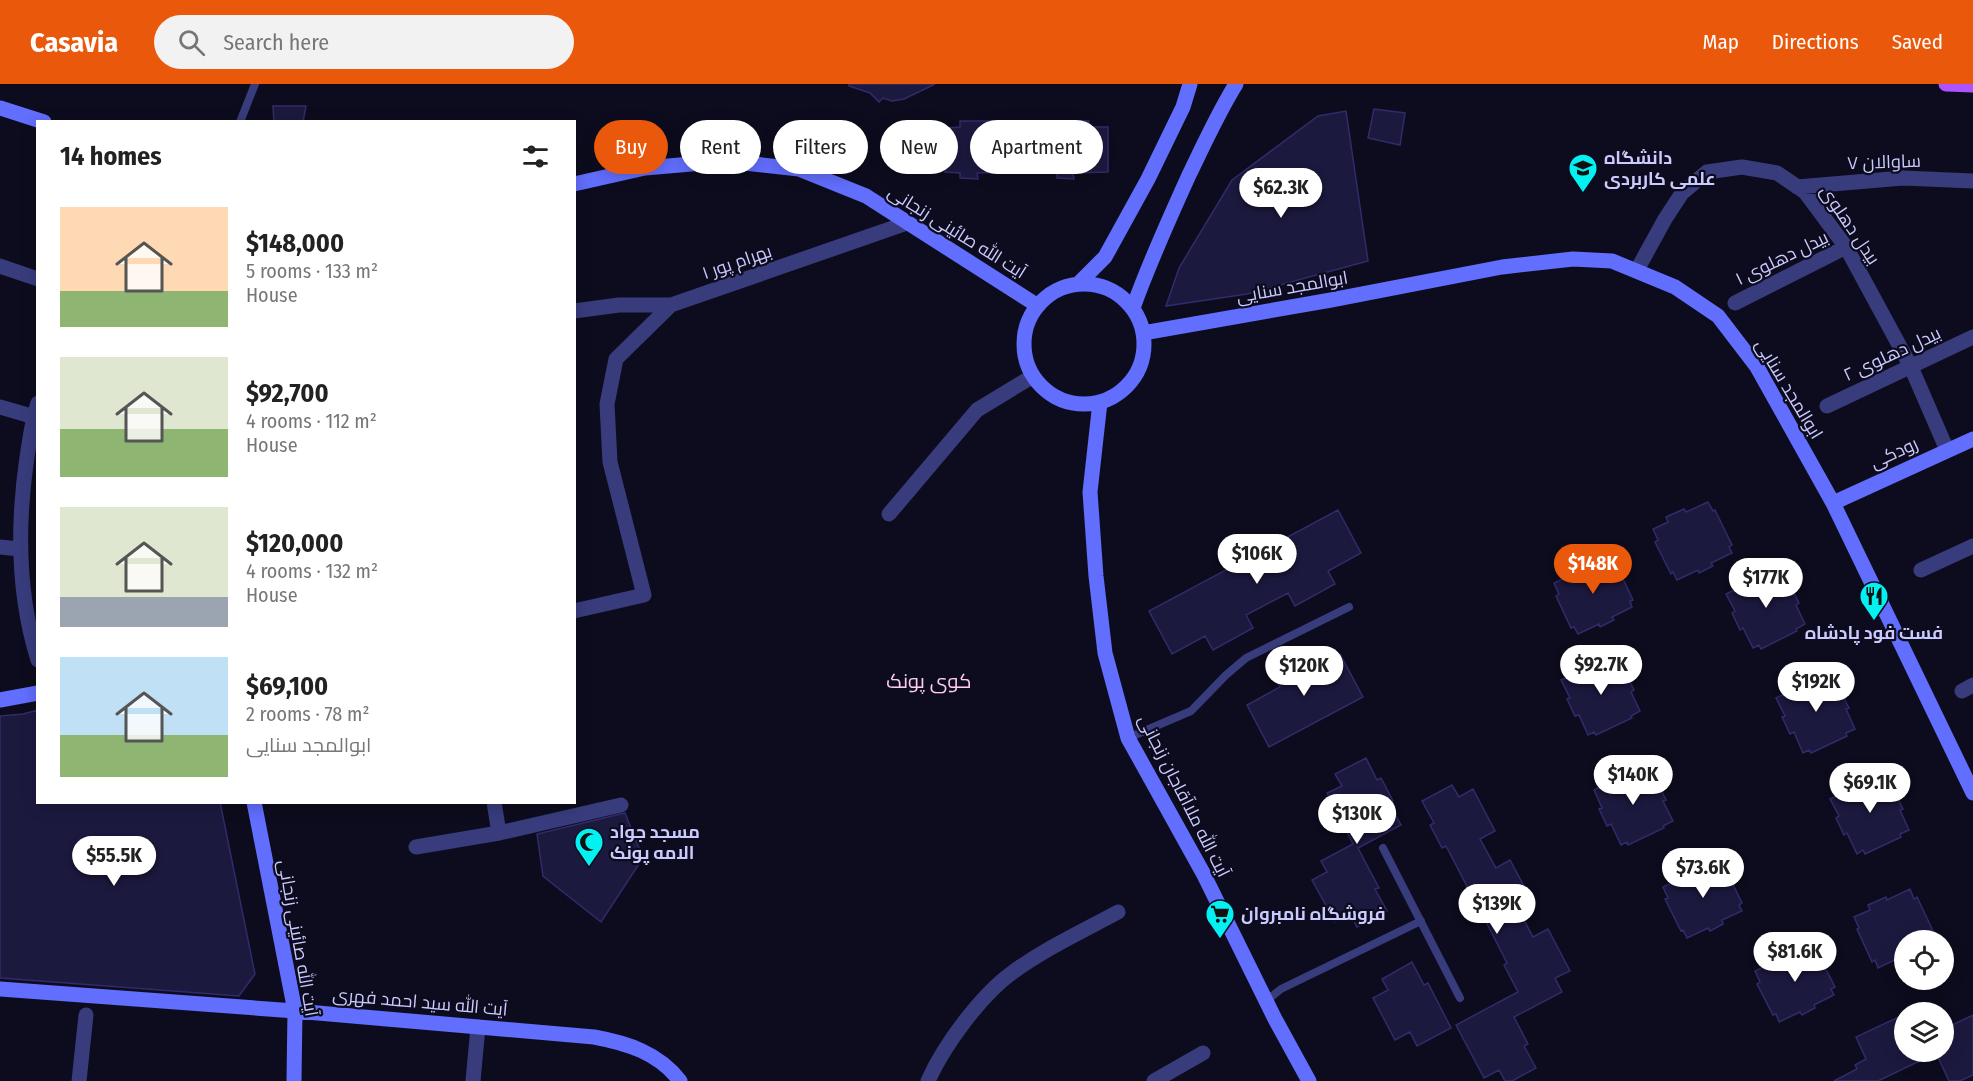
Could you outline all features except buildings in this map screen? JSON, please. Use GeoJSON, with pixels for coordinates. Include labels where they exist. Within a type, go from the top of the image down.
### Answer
{"type":"FeatureCollection","features":[{"type":"Feature","properties":{"kind":"main road"},"geometry":{"type":"LineString","coordinates":[[1078,284],[1105,257],[1116,238],[1178,117],[1190,84]]}},
{"type":"Feature","properties":{"kind":"main road"},"geometry":{"type":"LineString","coordinates":[[1133,308],[1145,274],[1183,188],[1220,109],[1236,84]]}},
{"type":"Feature","properties":{"kind":"main road"},"geometry":{"type":"LineString","coordinates":[[1946,84],[1973,85]]}},
{"type":"Feature","properties":{"kind":"main road"},"geometry":{"type":"LineString","coordinates":[[0,108],[38,120]]}},
{"type":"Feature","properties":{"kind":"main road","name":"آیت الله صائینی زنجانی"},"geometry":{"type":"LineString","coordinates":[[576,184],[645,168],[726,161],[799,169],[866,196],[1038,306]]}},
{"type":"Feature","properties":{"kind":"main road","name":"ابوالمجد سنایی"},"geometry":{"type":"LineString","coordinates":[[1143,333],[1502,267],[1573,259],[1612,261],[1675,287],[1718,316],[1757,367],[1833,503],[1973,793]]}},
{"type":"Feature","properties":{"kind":"main road"},"geometry":{"type":"LineString","coordinates":[[1078,284],[1109,289],[1122,297],[1133,308],[1140,320],[1143,333],[1144,348],[1135,376],[1114,396],[1100,402],[1074,403],[1051,394],[1033,376],[1024,348],[1029,318],[1038,306],[1049,295],[1078,284]]}},
{"type":"Feature","properties":{"kind":"main road","name":"آیت الله ملاآقاجان زنجانی"},"geometry":{"type":"LineString","coordinates":[[1100,402],[1089,492],[1095,566],[1105,653],[1128,738],[1203,873],[1266,1001],[1309,1081]]}},
{"type":"Feature","properties":{"kind":"main road","name":"رودکی"},"geometry":{"type":"LineString","coordinates":[[1833,503],[1973,439]]}},
{"type":"Feature","properties":{"kind":"main road"},"geometry":{"type":"LineString","coordinates":[[0,700],[36,693]]}},
{"type":"Feature","properties":{"kind":"main road","name":"آیت الله صائینی زنجانی"},"geometry":{"type":"LineString","coordinates":[[254,804],[295,1011],[294,1081]]}},
{"type":"Feature","properties":{"kind":"main road","name":"آیت الله سید احمد فهری"},"geometry":{"type":"LineString","coordinates":[[0,989],[295,1011],[594,1037],[623,1043],[651,1055],[674,1073],[680,1081]]}},
{"type":"Feature","properties":{"kind":"street","name":"بیدل دهلوی"},"geometry":{"type":"LineString","coordinates":[[1637,270],[1682,193],[1707,172],[1742,167],[1777,172],[1805,192],[1846,248],[1911,367],[1947,450]]}},
{"type":"Feature","properties":{"kind":"street","name":"ساوالان ۷"},"geometry":{"type":"LineString","coordinates":[[1797,187],[1903,178],[1973,181]]}},
{"type":"Feature","properties":{"kind":"street","name":"بهرام پور ۱"},"geometry":{"type":"LineString","coordinates":[[576,311],[620,305],[671,305],[907,223]]}},
{"type":"Feature","properties":{"kind":"street","name":"بیدل دهلوی ۱"},"geometry":{"type":"LineString","coordinates":[[1735,303],[1846,248]]}},
{"type":"Feature","properties":{"kind":"street"},"geometry":{"type":"LineString","coordinates":[[0,266],[36,278]]}},
{"type":"Feature","properties":{"kind":"street"},"geometry":{"type":"LineString","coordinates":[[576,611],[644,596],[610,462],[608,404],[616,359],[671,305]]}},
{"type":"Feature","properties":{"kind":"street","name":"بیدل دهلوی ۲"},"geometry":{"type":"LineString","coordinates":[[1827,406],[1973,337]]}},
{"type":"Feature","properties":{"kind":"street"},"geometry":{"type":"LineString","coordinates":[[889,514],[977,410],[1033,376]]}},
{"type":"Feature","properties":{"kind":"street"},"geometry":{"type":"LineString","coordinates":[[0,407],[36,413],[20,500],[19,549],[31,596],[30,637],[36,654]]}},
{"type":"Feature","properties":{"kind":"street"},"geometry":{"type":"LineString","coordinates":[[1921,570],[1973,546]]}},
{"type":"Feature","properties":{"kind":"street"},"geometry":{"type":"LineString","coordinates":[[0,547],[19,549]]}},
{"type":"Feature","properties":{"kind":"street"},"geometry":{"type":"LineString","coordinates":[[494,804],[499,833]]}},
{"type":"Feature","properties":{"kind":"street"},"geometry":{"type":"LineString","coordinates":[[416,847],[499,833],[621,805]]}},
{"type":"Feature","properties":{"kind":"street"},"geometry":{"type":"LineString","coordinates":[[928,1081],[936,1063],[980,1002],[1012,972],[1118,912]]}},
{"type":"Feature","properties":{"kind":"street"},"geometry":{"type":"LineString","coordinates":[[79,1081],[86,1015]]}},
{"type":"Feature","properties":{"kind":"street"},"geometry":{"type":"LineString","coordinates":[[473,1081],[478,1027]]}},
{"type":"Feature","properties":{"kind":"street"},"geometry":{"type":"LineString","coordinates":[[1154,1081],[1203,1053]]}},
{"type":"Feature","properties":{"kind":"lane"},"geometry":{"type":"LineString","coordinates":[[241,120],[255,84]]}},
{"type":"Feature","properties":{"kind":"lane"},"geometry":{"type":"LineString","coordinates":[[1128,738],[1191,711],[1246,658],[1349,607]]}},
{"type":"Feature","properties":{"kind":"lane"},"geometry":{"type":"LineString","coordinates":[[1383,848],[1460,998]]}},
{"type":"Feature","properties":{"kind":"lane"},"geometry":{"type":"LineString","coordinates":[[1266,1001],[1281,989],[1421,921]]}},
{"type":"Feature","properties":{"kind":"place","name":"دانشگاه علمی کاربردی"},"geometry":{"type":"Point","coordinates":[1583,194]}},
{"type":"Feature","properties":{"kind":"place","name":"فست فود پادشاه"},"geometry":{"type":"Point","coordinates":[1874,622]}},
{"type":"Feature","properties":{"kind":"place","name":"مسجد جواد الامه پونک"},"geometry":{"type":"Point","coordinates":[589,868]}},
{"type":"Feature","properties":{"kind":"place","name":"فروشگاه نامبروان"},"geometry":{"type":"Point","coordinates":[1220,940]}},
{"type":"Feature","properties":{"kind":"district","name":"کوی پونک"},"geometry":{"type":"Point","coordinates":[929,681]}}]}
